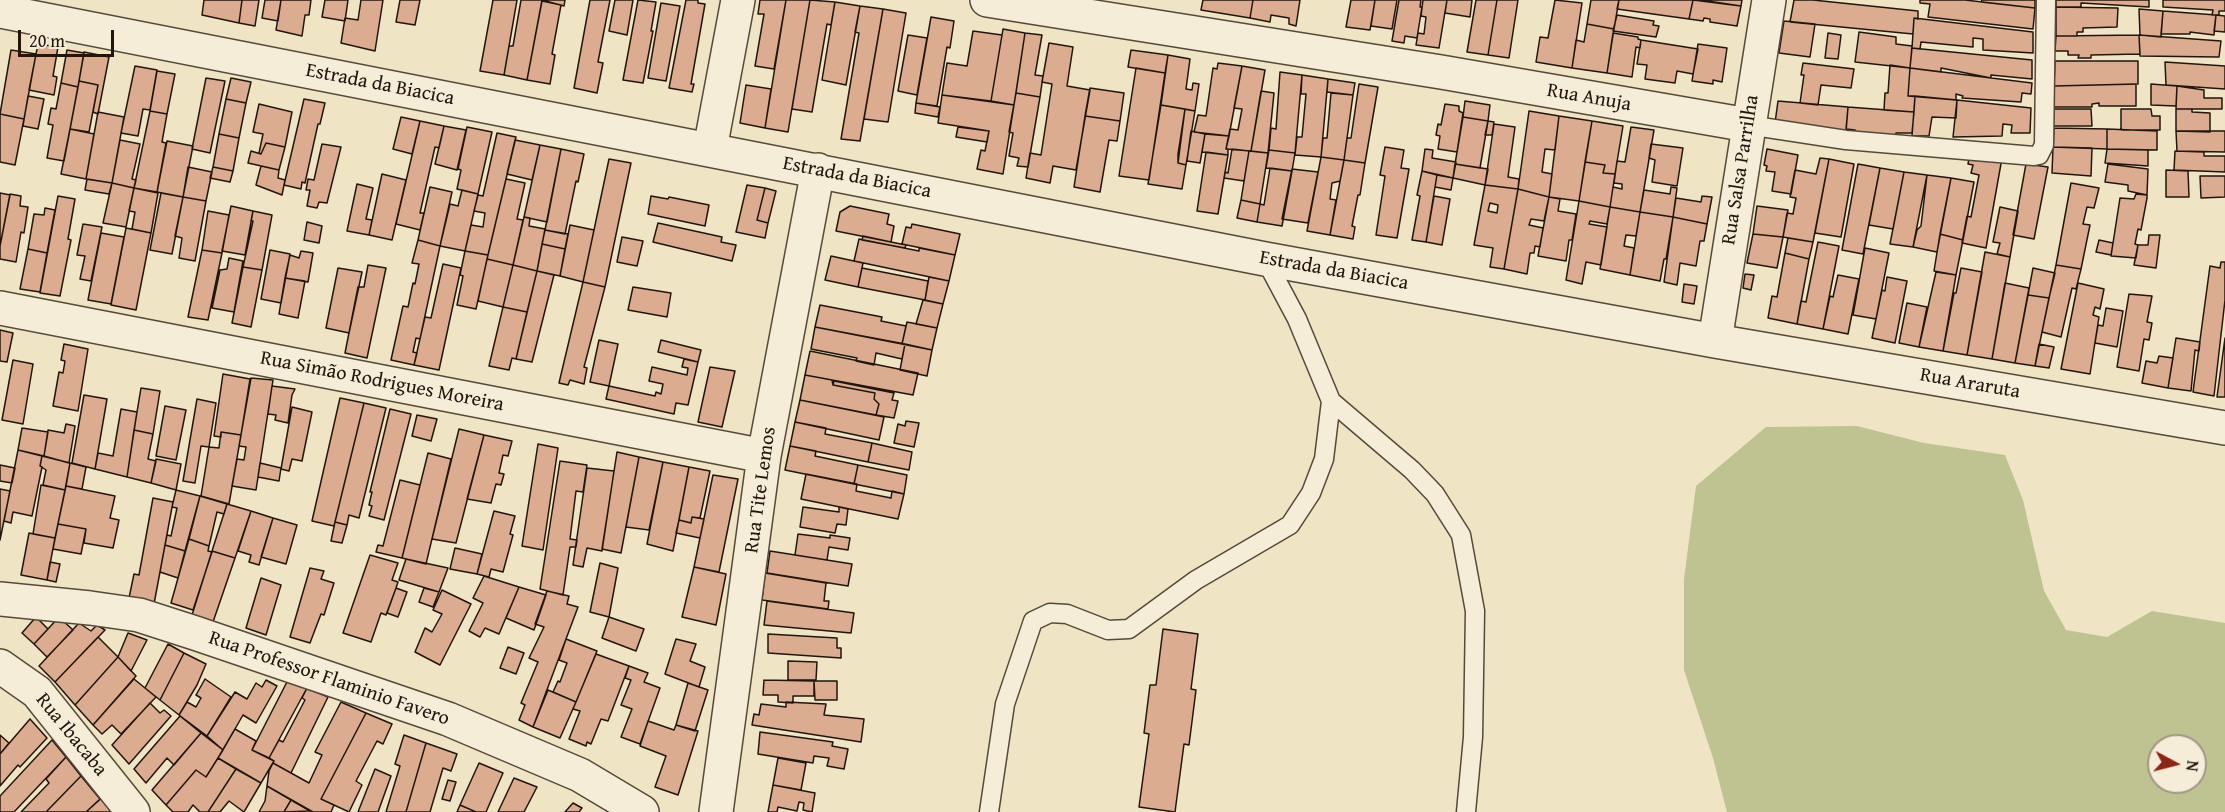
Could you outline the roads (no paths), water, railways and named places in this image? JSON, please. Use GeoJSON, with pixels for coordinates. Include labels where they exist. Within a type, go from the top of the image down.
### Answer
{"type":"FeatureCollection","features":[{"type":"Feature","properties":{"kind":"street"},"geometry":{"type":"LineString","coordinates":[[710,149],[738,0]]}},
{"type":"Feature","properties":{"kind":"street","name":"Rua Anuja"},"geometry":{"type":"LineString","coordinates":[[987,0],[1441,72],[1748,125]]}},
{"type":"Feature","properties":{"kind":"street","name":"Rua Salsa Parrilha"},"geometry":{"type":"LineString","coordinates":[[1714,341],[1768,0]]}},
{"type":"Feature","properties":{"kind":"street","name":"Estrada da Biacica"},"geometry":{"type":"LineString","coordinates":[[0,11],[1265,259],[1714,341]]}},
{"type":"Feature","properties":{"kind":"street","name":"Rua Tite Lemos"},"geometry":{"type":"LineString","coordinates":[[716,812],[764,456],[818,170]]}},
{"type":"Feature","properties":{"kind":"street","name":"Rua Simão Rodrigues Moreira"},"geometry":{"type":"LineString","coordinates":[[0,308],[764,456]]}},
{"type":"Feature","properties":{"kind":"street","name":"Rua Araruta"},"geometry":{"type":"LineString","coordinates":[[1714,341],[2225,428]]}},
{"type":"Feature","properties":{"kind":"street","name":"Rua Professor Flaminio Favero"},"geometry":{"type":"LineString","coordinates":[[2,602],[90,608],[139,615],[195,633],[448,719],[580,775],[642,812]]}},
{"type":"Feature","properties":{"kind":"street","name":"Rua Ibacaba"},"geometry":{"type":"LineString","coordinates":[[0,666],[37,692],[133,812]]}},
{"type":"Feature","properties":{"kind":"lane","name":"Rua Anuja"},"geometry":{"type":"LineString","coordinates":[[1748,125],[1869,142],[2039,155],[2044,145],[2046,0]]}},
{"type":"Feature","properties":{"kind":"lane"},"geometry":{"type":"LineString","coordinates":[[1265,259],[1297,320],[1331,401],[1412,470],[1435,494],[1461,535],[1475,611],[1473,737],[1466,812]]}},
{"type":"Feature","properties":{"kind":"lane"},"geometry":{"type":"LineString","coordinates":[[989,812],[1005,704],[1034,621],[1050,613],[1067,614],[1108,630],[1129,629],[1196,580],[1290,525],[1311,493],[1324,459],[1331,401]]}}]}
